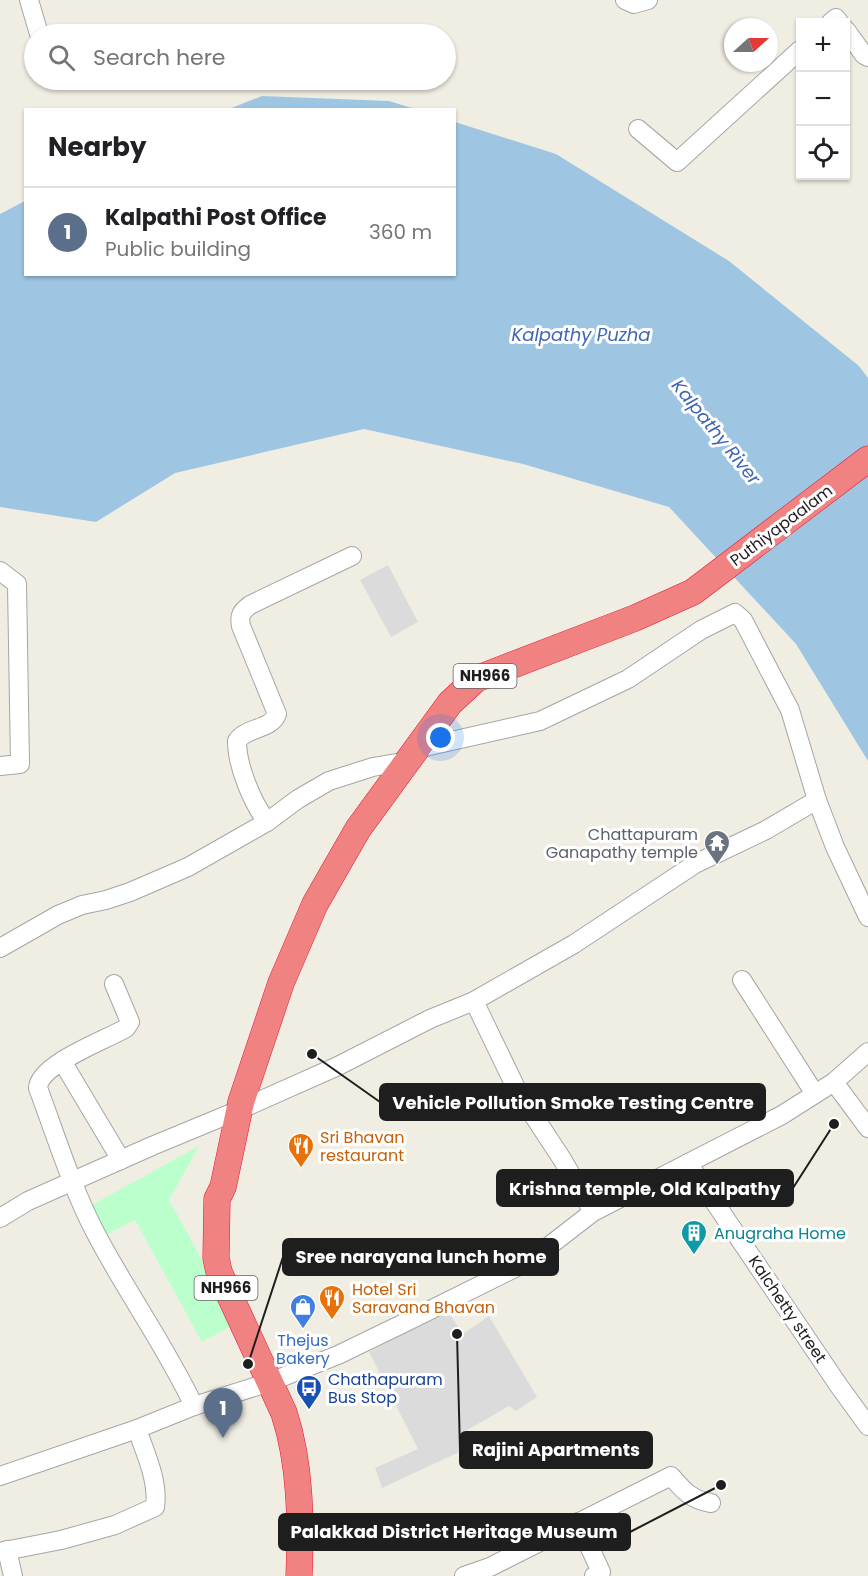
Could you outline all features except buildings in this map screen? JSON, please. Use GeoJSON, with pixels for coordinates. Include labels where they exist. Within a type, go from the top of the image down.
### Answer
{"type":"FeatureCollection","features":[{"type":"Feature","properties":{"kind":"highway","name":"Puthiyapaalam"},"geometry":{"type":"LineString","coordinates":[[412,755],[450,703],[476,679],[635,618],[693,592],[868,459]]}},
{"type":"Feature","properties":{"kind":"highway","name":"NH966"},"geometry":{"type":"LineString","coordinates":[[309,1576],[301,1447],[292,1409],[219,1272],[216,1258],[217,1199],[223,1187],[239,1110],[281,983],[315,904],[358,829],[412,755]]}},
{"type":"Feature","properties":{"kind":"highway","name":"NH966"},"geometry":{"type":"LineString","coordinates":[[275,1380],[288,1423],[295,1458],[300,1548],[299,1576]]}},
{"type":"Feature","properties":{"kind":"street"},"geometry":{"type":"LineString","coordinates":[[29,0],[36,24]]}},
{"type":"Feature","properties":{"kind":"street"},"geometry":{"type":"LineString","coordinates":[[625,0],[634,4],[648,0]]}},
{"type":"Feature","properties":{"kind":"street"},"geometry":{"type":"LineString","coordinates":[[850,36],[868,57]]}},
{"type":"Feature","properties":{"kind":"street"},"geometry":{"type":"LineString","coordinates":[[638,129],[677,162],[796,55]]}},
{"type":"Feature","properties":{"kind":"street"},"geometry":{"type":"LineString","coordinates":[[267,822],[254,801],[241,764],[237,741],[243,735],[272,721],[277,714],[239,617],[241,612],[250,605],[352,556]]}},
{"type":"Feature","properties":{"kind":"street"},"geometry":{"type":"LineString","coordinates":[[0,571],[16,585],[20,764],[0,766]]}},
{"type":"Feature","properties":{"kind":"street"},"geometry":{"type":"LineString","coordinates":[[0,948],[58,915],[82,905],[130,892],[188,867],[267,822],[298,799],[330,781],[412,755],[540,721],[628,679],[701,630],[735,613],[743,620],[790,710],[817,800],[835,846],[868,917]]}},
{"type":"Feature","properties":{"kind":"street"},"geometry":{"type":"LineString","coordinates":[[3,1209],[28,1201],[239,1110],[338,1066],[430,1019],[474,1001],[574,944],[616,914],[695,864],[766,830],[817,800]]}},
{"type":"Feature","properties":{"kind":"street"},"geometry":{"type":"LineString","coordinates":[[742,980],[815,1094]]}},
{"type":"Feature","properties":{"kind":"street"},"geometry":{"type":"LineString","coordinates":[[114,984],[130,1022],[121,1031],[62,1061],[42,1076],[38,1082],[38,1088],[94,1231],[164,1348],[194,1406]]}},
{"type":"Feature","properties":{"kind":"street"},"geometry":{"type":"LineString","coordinates":[[474,1001],[518,1092],[562,1159],[593,1212]]}},
{"type":"Feature","properties":{"kind":"street"},"geometry":{"type":"LineString","coordinates":[[0,1476],[137,1429],[194,1406],[275,1380],[338,1355],[531,1260],[593,1212],[782,1115],[834,1082],[868,1052]]}},
{"type":"Feature","properties":{"kind":"street"},"geometry":{"type":"LineString","coordinates":[[62,1061],[121,1160]]}},
{"type":"Feature","properties":{"kind":"street"},"geometry":{"type":"LineString","coordinates":[[834,1082],[868,1128]]}},
{"type":"Feature","properties":{"kind":"street","name":"Kalchetty street"},"geometry":{"type":"LineString","coordinates":[[688,1162],[868,1426]]}},
{"type":"Feature","properties":{"kind":"street"},"geometry":{"type":"LineString","coordinates":[[13,1576],[3,1551],[61,1540],[115,1525],[155,1507],[154,1486],[137,1429]]}},
{"type":"Feature","properties":{"kind":"street"},"geometry":{"type":"LineString","coordinates":[[464,1576],[490,1567],[671,1476],[687,1494],[698,1501],[711,1503]]}},
{"type":"Feature","properties":{"kind":"street"},"geometry":{"type":"LineString","coordinates":[[579,1522],[601,1572],[594,1576]]}},
{"type":"Feature","properties":{"kind":"shaded area"},"geometry":{"type":"Polygon","coordinates":[[[388,565],[418,622],[391,637],[360,580],[388,565]]]}},
{"type":"Feature","properties":{"kind":"shaded area"},"geometry":{"type":"Polygon","coordinates":[[[447,1310],[463,1334],[489,1316],[537,1397],[516,1411],[509,1406],[462,1433],[468,1448],[382,1488],[375,1468],[418,1449],[369,1352],[447,1310]]]}},
{"type":"Feature","properties":{"kind":"green space"},"geometry":{"type":"Polygon","coordinates":[[[199,1146],[169,1200],[237,1323],[202,1342],[135,1220],[106,1235],[90,1206],[199,1146]]]}},
{"type":"Feature","properties":{"kind":"water"},"geometry":{"type":"Polygon","coordinates":[[[262,96],[389,101],[412,108],[232,108],[262,96]]]}},
{"type":"Feature","properties":{"kind":"water","name":"Kalpathy Puzha"},"geometry":{"type":"Polygon","coordinates":[[[456,122],[556,154],[729,261],[859,366],[868,378],[868,761],[796,644],[669,507],[523,464],[364,429],[175,473],[96,522],[0,507],[0,214],[24,202],[24,276],[456,276],[456,122]]]}},
{"type":"Feature","properties":{"kind":"place","name":"Chattapuram Ganapathy temple"},"geometry":{"type":"Point","coordinates":[717,866]}},
{"type":"Feature","properties":{"kind":"place","name":"Vehicle Pollution Smoke Testing Centre"},"geometry":{"type":"Point","coordinates":[312,1054]}},
{"type":"Feature","properties":{"kind":"place","name":"Krishna temple, Old Kalpathy"},"geometry":{"type":"Point","coordinates":[834,1124]}},
{"type":"Feature","properties":{"kind":"place","name":"Sri Bhavan restaurant"},"geometry":{"type":"Point","coordinates":[301,1169]}},
{"type":"Feature","properties":{"kind":"place","name":"Anugraha Home"},"geometry":{"type":"Point","coordinates":[694,1256]}},
{"type":"Feature","properties":{"kind":"place","name":"Hotel Sri Saravana Bhavan"},"geometry":{"type":"Point","coordinates":[332,1321]}},
{"type":"Feature","properties":{"kind":"place","name":"Thejus Bakery"},"geometry":{"type":"Point","coordinates":[303,1330]}},
{"type":"Feature","properties":{"kind":"place","name":"Rajini Apartments"},"geometry":{"type":"Point","coordinates":[457,1334]}},
{"type":"Feature","properties":{"kind":"place","name":"Sree narayana lunch home"},"geometry":{"type":"Point","coordinates":[248,1364]}},
{"type":"Feature","properties":{"kind":"place","name":"Chathapuram Bus Stop"},"geometry":{"type":"Point","coordinates":[309,1411]}},
{"type":"Feature","properties":{"kind":"place","name":"Kalpathi Post Office"},"geometry":{"type":"Point","coordinates":[223,1438]}},
{"type":"Feature","properties":{"kind":"place","name":"Palakkad District Heritage Museum"},"geometry":{"type":"Point","coordinates":[721,1485]}},
{"type":"Feature","properties":{"kind":"water label","name":"Kalpathy River"},"geometry":{"type":"Point","coordinates":[716,432]}}]}
